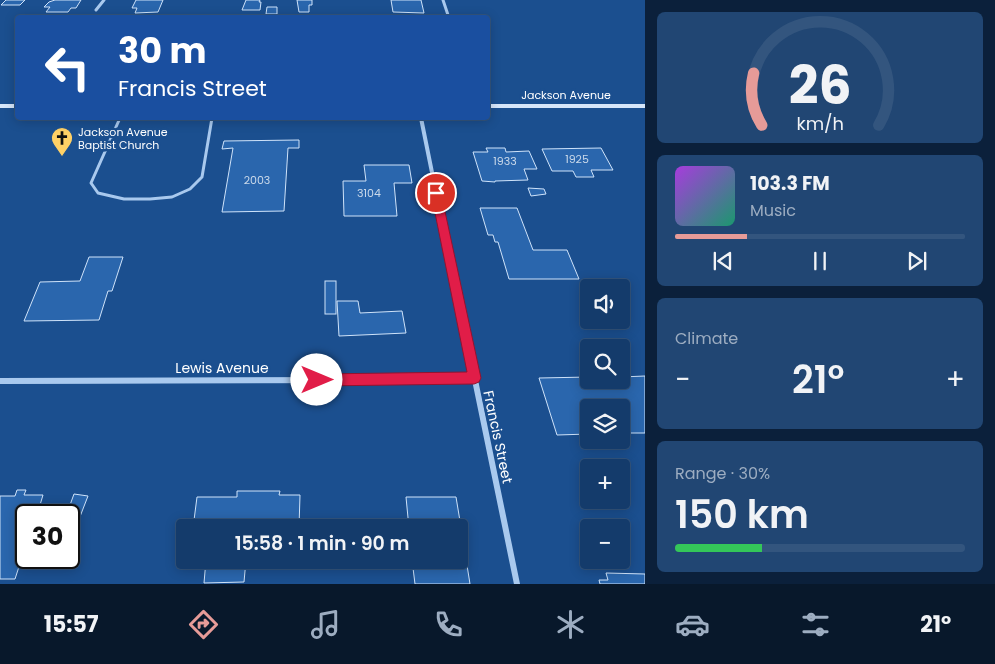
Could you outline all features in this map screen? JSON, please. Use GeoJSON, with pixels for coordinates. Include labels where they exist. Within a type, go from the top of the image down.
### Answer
{"type":"FeatureCollection","features":[{"type":"Feature","properties":{"kind":"street"},"geometry":{"type":"LineString","coordinates":[[96,10],[104,0]]}},
{"type":"Feature","properties":{"kind":"street"},"geometry":{"type":"LineString","coordinates":[[443,0],[448,15]]}},
{"type":"Feature","properties":{"kind":"street"},"geometry":{"type":"LineString","coordinates":[[0,106],[15,106]]}},
{"type":"Feature","properties":{"kind":"street","name":"Jackson Avenue"},"geometry":{"type":"LineString","coordinates":[[490,106],[645,106]]}},
{"type":"Feature","properties":{"kind":"street","name":"Francis Street"},"geometry":{"type":"LineString","coordinates":[[421,120],[517,584]]}},
{"type":"Feature","properties":{"kind":"street","name":"Lewis Avenue"},"geometry":{"type":"LineString","coordinates":[[0,381],[396,380],[474,378]]}},
{"type":"Feature","properties":{"kind":"lane"},"geometry":{"type":"LineString","coordinates":[[119,120],[92,183],[98,193],[124,199],[150,199],[172,197],[190,189],[202,177],[212,120]]}},
{"type":"Feature","properties":{"kind":"building"},"geometry":{"type":"Polygon","coordinates":[[[6,0],[25,0],[20,5],[1,5],[6,0]]]}},
{"type":"Feature","properties":{"kind":"building"},"geometry":{"type":"Polygon","coordinates":[[[55,0],[81,0],[76,8],[71,8],[68,12],[46,12],[50,7],[44,7],[49,2],[55,0]]]}},
{"type":"Feature","properties":{"kind":"building"},"geometry":{"type":"Polygon","coordinates":[[[136,0],[163,0],[158,12],[135,13],[137,8],[132,8],[136,0]]]}},
{"type":"Feature","properties":{"kind":"building"},"geometry":{"type":"Polygon","coordinates":[[[246,0],[260,0],[260,10],[242,10],[246,0]]]}},
{"type":"Feature","properties":{"kind":"building"},"geometry":{"type":"Polygon","coordinates":[[[297,0],[312,0],[312,5],[309,5],[309,12],[299,12],[297,0]]]}},
{"type":"Feature","properties":{"kind":"building"},"geometry":{"type":"Polygon","coordinates":[[[391,0],[421,0],[424,13],[393,12],[391,0]]]}},
{"type":"Feature","properties":{"kind":"building"},"geometry":{"type":"Polygon","coordinates":[[[267,7],[277,7],[277,14],[266,14],[267,7]]]}},
{"type":"Feature","properties":{"kind":"building"},"geometry":{"type":"Polygon","coordinates":[[[299,140],[299,148],[288,148],[284,211],[222,212],[233,148],[222,149],[224,141],[299,140]]]}},
{"type":"Feature","properties":{"kind":"building"},"geometry":{"type":"Polygon","coordinates":[[[486,148],[505,148],[506,152],[529,151],[537,169],[524,169],[528,180],[482,181],[473,152],[488,152],[486,148]]]}},
{"type":"Feature","properties":{"kind":"building"},"geometry":{"type":"Polygon","coordinates":[[[601,148],[613,170],[591,170],[594,177],[576,177],[573,171],[552,171],[542,149],[601,148]]]}},
{"type":"Feature","properties":{"kind":"building"},"geometry":{"type":"Polygon","coordinates":[[[364,165],[409,165],[412,183],[394,183],[397,216],[344,216],[343,181],[366,181],[364,165]]]}},
{"type":"Feature","properties":{"kind":"building"},"geometry":{"type":"Polygon","coordinates":[[[528,188],[544,189],[546,194],[531,196],[528,188]]]}},
{"type":"Feature","properties":{"kind":"building"},"geometry":{"type":"Polygon","coordinates":[[[480,208],[517,208],[533,250],[567,250],[579,279],[509,279],[498,242],[495,242],[493,235],[488,235],[480,208]]]}},
{"type":"Feature","properties":{"kind":"building"},"geometry":{"type":"Polygon","coordinates":[[[89,257],[123,257],[112,291],[108,291],[99,320],[24,321],[40,282],[80,281],[89,257]]]}},
{"type":"Feature","properties":{"kind":"building"},"geometry":{"type":"Polygon","coordinates":[[[325,281],[336,281],[336,314],[325,314],[325,281]]]}},
{"type":"Feature","properties":{"kind":"building"},"geometry":{"type":"Polygon","coordinates":[[[337,301],[358,301],[360,313],[402,311],[406,333],[339,336],[337,301]]]}},
{"type":"Feature","properties":{"kind":"building"},"geometry":{"type":"Polygon","coordinates":[[[645,376],[645,433],[630,433],[630,399],[580,399],[580,434],[557,435],[539,378],[580,377],[580,389],[630,389],[630,377],[645,376]]]}},
{"type":"Feature","properties":{"kind":"building"},"geometry":{"type":"Polygon","coordinates":[[[17,490],[26,490],[24,495],[43,495],[40,504],[15,504],[15,569],[18,569],[15,579],[0,579],[0,496],[15,496],[17,490]]]}},
{"type":"Feature","properties":{"kind":"building"},"geometry":{"type":"Polygon","coordinates":[[[237,491],[280,491],[279,495],[300,495],[299,519],[194,519],[197,497],[237,497],[237,491]]]}},
{"type":"Feature","properties":{"kind":"building"},"geometry":{"type":"Polygon","coordinates":[[[74,494],[88,496],[80,517],[80,504],[70,504],[74,494]]]}},
{"type":"Feature","properties":{"kind":"building"},"geometry":{"type":"Polygon","coordinates":[[[406,497],[456,497],[460,519],[408,519],[406,497]]]}},
{"type":"Feature","properties":{"kind":"building"},"geometry":{"type":"Polygon","coordinates":[[[205,569],[245,569],[244,582],[204,583],[205,569]]]}},
{"type":"Feature","properties":{"kind":"building"},"geometry":{"type":"Polygon","coordinates":[[[413,569],[468,569],[470,584],[415,584],[413,569]]]}},
{"type":"Feature","properties":{"kind":"building"},"geometry":{"type":"Polygon","coordinates":[[[606,573],[645,574],[645,584],[600,584],[599,580],[608,580],[606,573]]]}},
{"type":"Feature","properties":{"kind":"place","name":"Jackson Avenue Baptist Church"},"geometry":{"type":"Point","coordinates":[62,157]}},
{"type":"Feature","properties":{"kind":"route"},"geometry":{"type":"LineString","coordinates":[[317,380],[474,378],[436,193]]}}]}
